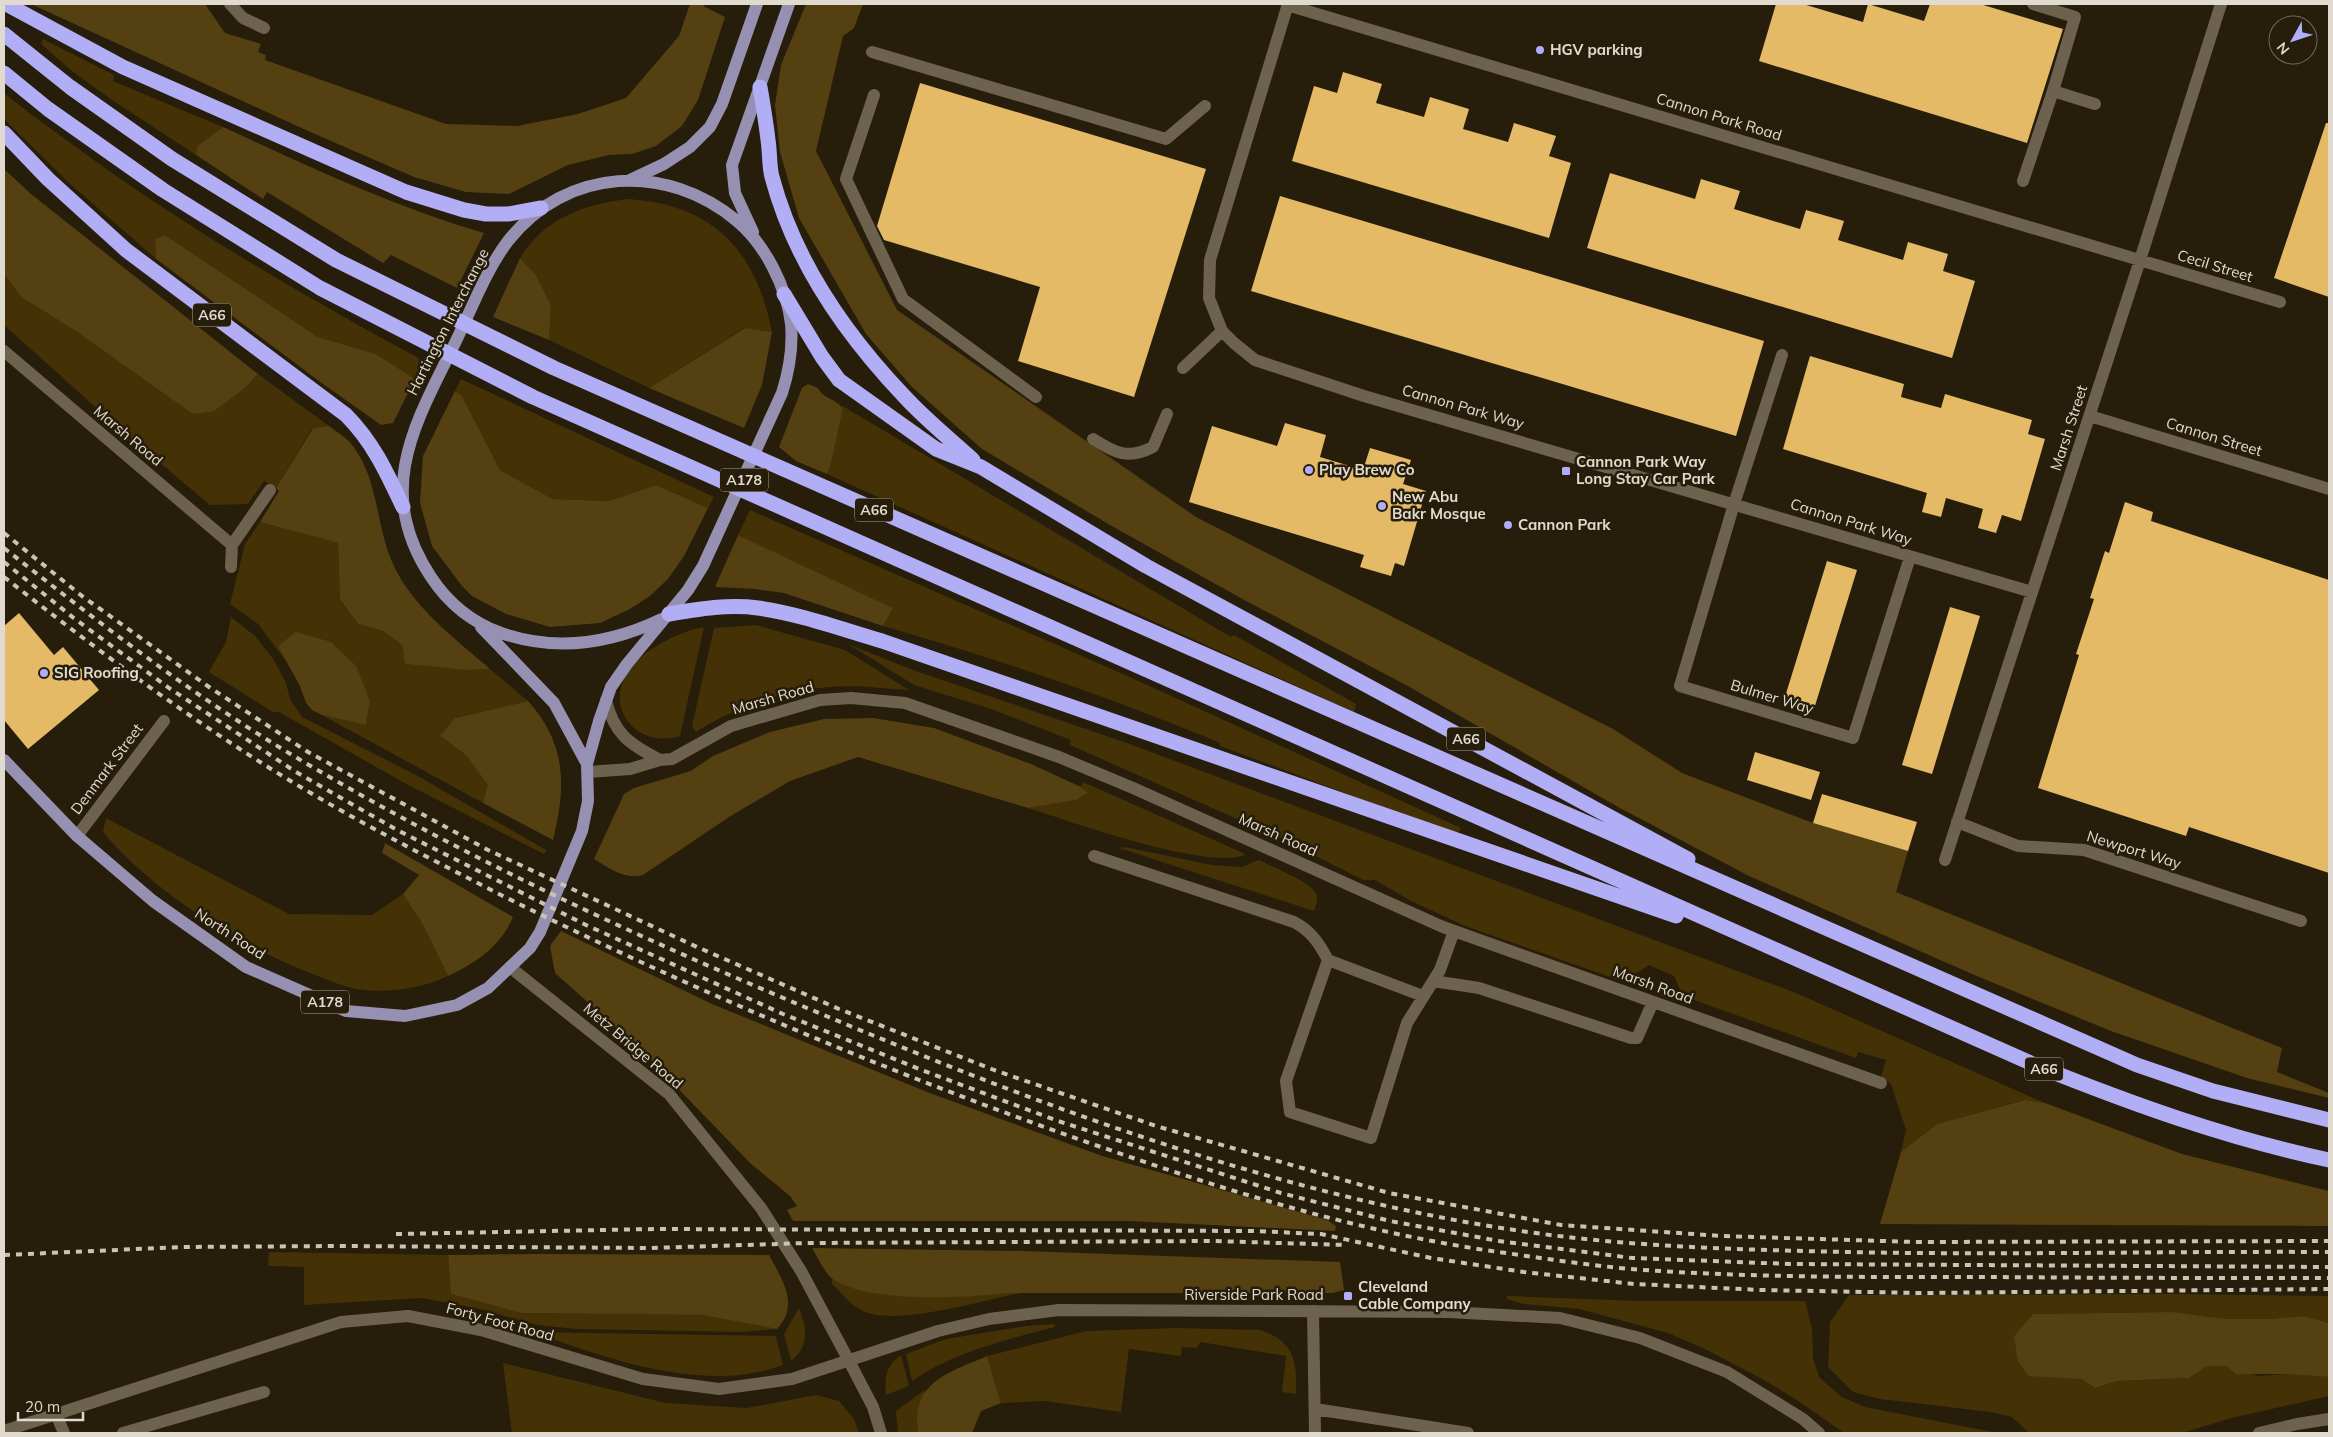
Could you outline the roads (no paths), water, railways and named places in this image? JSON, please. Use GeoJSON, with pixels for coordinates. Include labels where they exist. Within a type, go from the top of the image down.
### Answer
{"type":"FeatureCollection","features":[{"type":"Feature","properties":{"kind":"highway"},"geometry":{"type":"LineString","coordinates":[[6,4],[123,68],[406,192],[464,210],[486,214],[508,214],[541,208]]}},
{"type":"Feature","properties":{"kind":"highway","name":"A66"},"geometry":{"type":"LineString","coordinates":[[4,34],[70,87],[172,159],[336,260],[554,368],[2137,1065],[2213,1091],[2329,1120]]}},
{"type":"Feature","properties":{"kind":"highway","name":"A66"},"geometry":{"type":"LineString","coordinates":[[4,73],[48,109],[163,190],[320,288],[533,397],[2034,1065],[2121,1100],[2201,1128],[2329,1160]]}},
{"type":"Feature","properties":{"kind":"highway"},"geometry":{"type":"LineString","coordinates":[[760,87],[772,176],[789,225],[830,302],[852,335],[905,397],[980,467]]}},
{"type":"Feature","properties":{"kind":"highway","name":"A66"},"geometry":{"type":"LineString","coordinates":[[4,134],[48,179],[126,250],[346,415],[362,431],[374,448],[403,507]]}},
{"type":"Feature","properties":{"kind":"highway","name":"A66"},"geometry":{"type":"LineString","coordinates":[[784,294],[822,357],[839,380],[936,449],[980,467],[1146,566],[1786,911]]}},
{"type":"Feature","properties":{"kind":"highway"},"geometry":{"type":"LineString","coordinates":[[666,616],[710,607],[758,608],[821,623],[882,641],[1770,948]]}},
{"type":"Feature","properties":{"kind":"main road"},"geometry":{"type":"LineString","coordinates":[[630,180],[664,164],[690,147],[710,127],[722,104],[757,4]]}},
{"type":"Feature","properties":{"kind":"main road"},"geometry":{"type":"LineString","coordinates":[[760,247],[736,193],[732,165],[742,131],[760,87],[777,33],[789,4]]}},
{"type":"Feature","properties":{"kind":"main road","name":"Hartington Interchange"},"geometry":{"type":"LineString","coordinates":[[630,180],[662,183],[688,190],[717,206],[739,223],[760,247],[784,294],[791,324],[789,371],[782,393],[703,566],[688,590],[666,616],[626,634],[596,642],[571,645],[529,641],[479,625],[440,590],[425,568],[413,542],[403,507],[406,456],[414,426],[488,275],[509,241],[541,208],[587,186],[630,180]]}},
{"type":"Feature","properties":{"kind":"main road","name":"A178"},"geometry":{"type":"LineString","coordinates":[[510,968],[530,948],[540,932],[582,832],[588,801],[587,768],[606,700],[618,676],[666,616]]}},
{"type":"Feature","properties":{"kind":"main road","name":"A178"},"geometry":{"type":"LineString","coordinates":[[479,625],[554,703],[587,768]]}},
{"type":"Feature","properties":{"kind":"main road","name":"North Road"},"geometry":{"type":"LineString","coordinates":[[4,760],[77,836],[153,901],[246,967],[346,1011],[405,1016],[458,1005],[488,988],[510,968]]}},
{"type":"Feature","properties":{"kind":"street"},"geometry":{"type":"LineString","coordinates":[[230,4],[243,18],[264,28]]}},
{"type":"Feature","properties":{"kind":"street"},"geometry":{"type":"LineString","coordinates":[[2023,181],[2075,17],[2033,4]]}},
{"type":"Feature","properties":{"kind":"street","name":"Marsh Street"},"geometry":{"type":"LineString","coordinates":[[1945,860],[2090,416],[2221,4]]}},
{"type":"Feature","properties":{"kind":"street","name":"Cannon Park Road"},"geometry":{"type":"LineString","coordinates":[[1288,5],[2140,260]]}},
{"type":"Feature","properties":{"kind":"street","name":"Cannon Park Way"},"geometry":{"type":"LineString","coordinates":[[1288,5],[1210,260],[1209,298],[1222,331],[1255,360],[1275,368],[2032,592]]}},
{"type":"Feature","properties":{"kind":"street"},"geometry":{"type":"LineString","coordinates":[[872,52],[1166,139],[1205,106]]}},
{"type":"Feature","properties":{"kind":"street"},"geometry":{"type":"LineString","coordinates":[[2053,91],[2095,104]]}},
{"type":"Feature","properties":{"kind":"street"},"geometry":{"type":"LineString","coordinates":[[874,95],[846,179],[903,299],[1036,397]]}},
{"type":"Feature","properties":{"kind":"street","name":"Cecil Street"},"geometry":{"type":"LineString","coordinates":[[2140,260],[2280,302]]}},
{"type":"Feature","properties":{"kind":"street"},"geometry":{"type":"LineString","coordinates":[[1183,368],[1222,331]]}},
{"type":"Feature","properties":{"kind":"street","name":"Marsh Road"},"geometry":{"type":"LineString","coordinates":[[4,351],[232,545]]}},
{"type":"Feature","properties":{"kind":"street"},"geometry":{"type":"LineString","coordinates":[[1734,504],[1782,355]]}},
{"type":"Feature","properties":{"kind":"street"},"geometry":{"type":"LineString","coordinates":[[1093,439],[1125,455],[1140,454],[1153,447],[1167,414]]}},
{"type":"Feature","properties":{"kind":"street","name":"Cannon Street"},"geometry":{"type":"LineString","coordinates":[[2090,416],[2329,489]]}},
{"type":"Feature","properties":{"kind":"street"},"geometry":{"type":"LineString","coordinates":[[231,567],[232,545],[270,490]]}},
{"type":"Feature","properties":{"kind":"street","name":"Bulmer Way"},"geometry":{"type":"LineString","coordinates":[[1734,504],[1680,686],[1853,738],[1910,557]]}},
{"type":"Feature","properties":{"kind":"street","name":"Marsh Road"},"geometry":{"type":"LineString","coordinates":[[587,768],[630,769],[660,760],[672,759],[731,726],[820,700],[851,698],[905,704],[1059,757],[1454,931],[1881,1083]]}},
{"type":"Feature","properties":{"kind":"street"},"geometry":{"type":"LineString","coordinates":[[606,700],[610,718],[619,732],[633,746],[660,760]]}},
{"type":"Feature","properties":{"kind":"street","name":"Denmark Street"},"geometry":{"type":"LineString","coordinates":[[77,836],[164,721]]}},
{"type":"Feature","properties":{"kind":"street","name":"Newport Way"},"geometry":{"type":"LineString","coordinates":[[1957,822],[2018,846],[2084,850],[2301,921]]}},
{"type":"Feature","properties":{"kind":"street"},"geometry":{"type":"LineString","coordinates":[[1094,856],[1294,922],[1307,929],[1318,942],[1328,960],[1423,996]]}},
{"type":"Feature","properties":{"kind":"street"},"geometry":{"type":"LineString","coordinates":[[1328,960],[1286,1081],[1290,1112],[1371,1138],[1407,1023],[1440,970],[1454,931]]}},
{"type":"Feature","properties":{"kind":"street","name":"Metz Bridge Road"},"geometry":{"type":"LineString","coordinates":[[510,968],[669,1094],[761,1208],[801,1271],[848,1360]]}},
{"type":"Feature","properties":{"kind":"street"},"geometry":{"type":"LineString","coordinates":[[1433,981],[1479,988],[1631,1038],[1637,1038],[1641,1032],[1653,1002]]}},
{"type":"Feature","properties":{"kind":"street","name":"Riverside Park Road"},"geometry":{"type":"LineString","coordinates":[[848,1360],[938,1331],[989,1319],[1059,1310],[1449,1312],[1560,1318],[1640,1338],[1726,1372],[1803,1419],[1819,1433]]}},
{"type":"Feature","properties":{"kind":"street"},"geometry":{"type":"LineString","coordinates":[[1313,1311],[1312,1374],[1315,1433]]}},
{"type":"Feature","properties":{"kind":"street","name":"Forty Foot Road"},"geometry":{"type":"LineString","coordinates":[[4,1431],[341,1322],[408,1316],[481,1330],[643,1379],[719,1389],[792,1379],[848,1360]]}},
{"type":"Feature","properties":{"kind":"street"},"geometry":{"type":"LineString","coordinates":[[848,1360],[873,1407],[881,1433]]}},
{"type":"Feature","properties":{"kind":"street"},"geometry":{"type":"LineString","coordinates":[[123,1433],[264,1392]]}},
{"type":"Feature","properties":{"kind":"street"},"geometry":{"type":"LineString","coordinates":[[1314,1409],[1468,1433]]}},
{"type":"Feature","properties":{"kind":"street"},"geometry":{"type":"LineString","coordinates":[[56,1414],[64,1433]]}},
{"type":"Feature","properties":{"kind":"street"},"geometry":{"type":"LineString","coordinates":[[2259,1433],[2297,1424],[2329,1420]]}},
{"type":"Feature","properties":{"kind":"railway"},"geometry":{"type":"LineString","coordinates":[[4,533],[82,596],[209,687],[308,752],[488,850],[697,947],[839,1009],[994,1070],[1156,1126],[1389,1193],[1561,1225],[1722,1236],[1914,1242],[2329,1241]]}},
{"type":"Feature","properties":{"kind":"railway"},"geometry":{"type":"LineString","coordinates":[[4,548],[153,662],[269,741],[445,841],[657,943],[872,1035],[1040,1101],[1213,1160],[1301,1185],[1390,1207],[1479,1224],[1567,1237],[1626,1243],[1715,1248],[1870,1252],[2329,1252]]}},
{"type":"Feature","properties":{"kind":"railway"},"geometry":{"type":"LineString","coordinates":[[4,562],[75,619],[169,688],[296,772],[397,830],[586,925],[783,1014],[919,1069],[1058,1121],[1281,1193],[1390,1221],[1499,1241],[1632,1258],[1790,1264],[2329,1267]]}},
{"type":"Feature","properties":{"kind":"railway"},"geometry":{"type":"LineString","coordinates":[[4,577],[143,683],[252,757],[366,824],[497,893],[692,985],[824,1042],[1025,1120],[1202,1181],[1322,1216],[1383,1231],[1444,1243],[1552,1260],[1630,1269],[1720,1274],[1811,1276],[2329,1278]]}},
{"type":"Feature","properties":{"kind":"railway"},"geometry":{"type":"LineString","coordinates":[[396,1234],[655,1229],[1253,1231],[1321,1234],[1431,1258],[1524,1272],[1634,1284],[1761,1290],[1921,1293],[2329,1289]]}},
{"type":"Feature","properties":{"kind":"railway"},"geometry":{"type":"LineString","coordinates":[[4,1255],[182,1247],[651,1248],[807,1243],[1213,1241],[1346,1245]]}},
{"type":"Feature","properties":{"kind":"place","name":"HGV parking"},"geometry":{"type":"Point","coordinates":[1540,50]}},
{"type":"Feature","properties":{"kind":"place","name":"Play Brew Co"},"geometry":{"type":"Point","coordinates":[1309,470]}},
{"type":"Feature","properties":{"kind":"place","name":"Cannon Park Way Long Stay Car Park"},"geometry":{"type":"Point","coordinates":[1566,471]}},
{"type":"Feature","properties":{"kind":"place","name":"New Abu Bakr Mosque"},"geometry":{"type":"Point","coordinates":[1382,506]}},
{"type":"Feature","properties":{"kind":"place","name":"Cannon Park"},"geometry":{"type":"Point","coordinates":[1508,525]}},
{"type":"Feature","properties":{"kind":"place","name":"SIG Roofing"},"geometry":{"type":"Point","coordinates":[44,673]}},
{"type":"Feature","properties":{"kind":"place","name":"Cleveland Cable Company"},"geometry":{"type":"Point","coordinates":[1348,1296]}}]}
